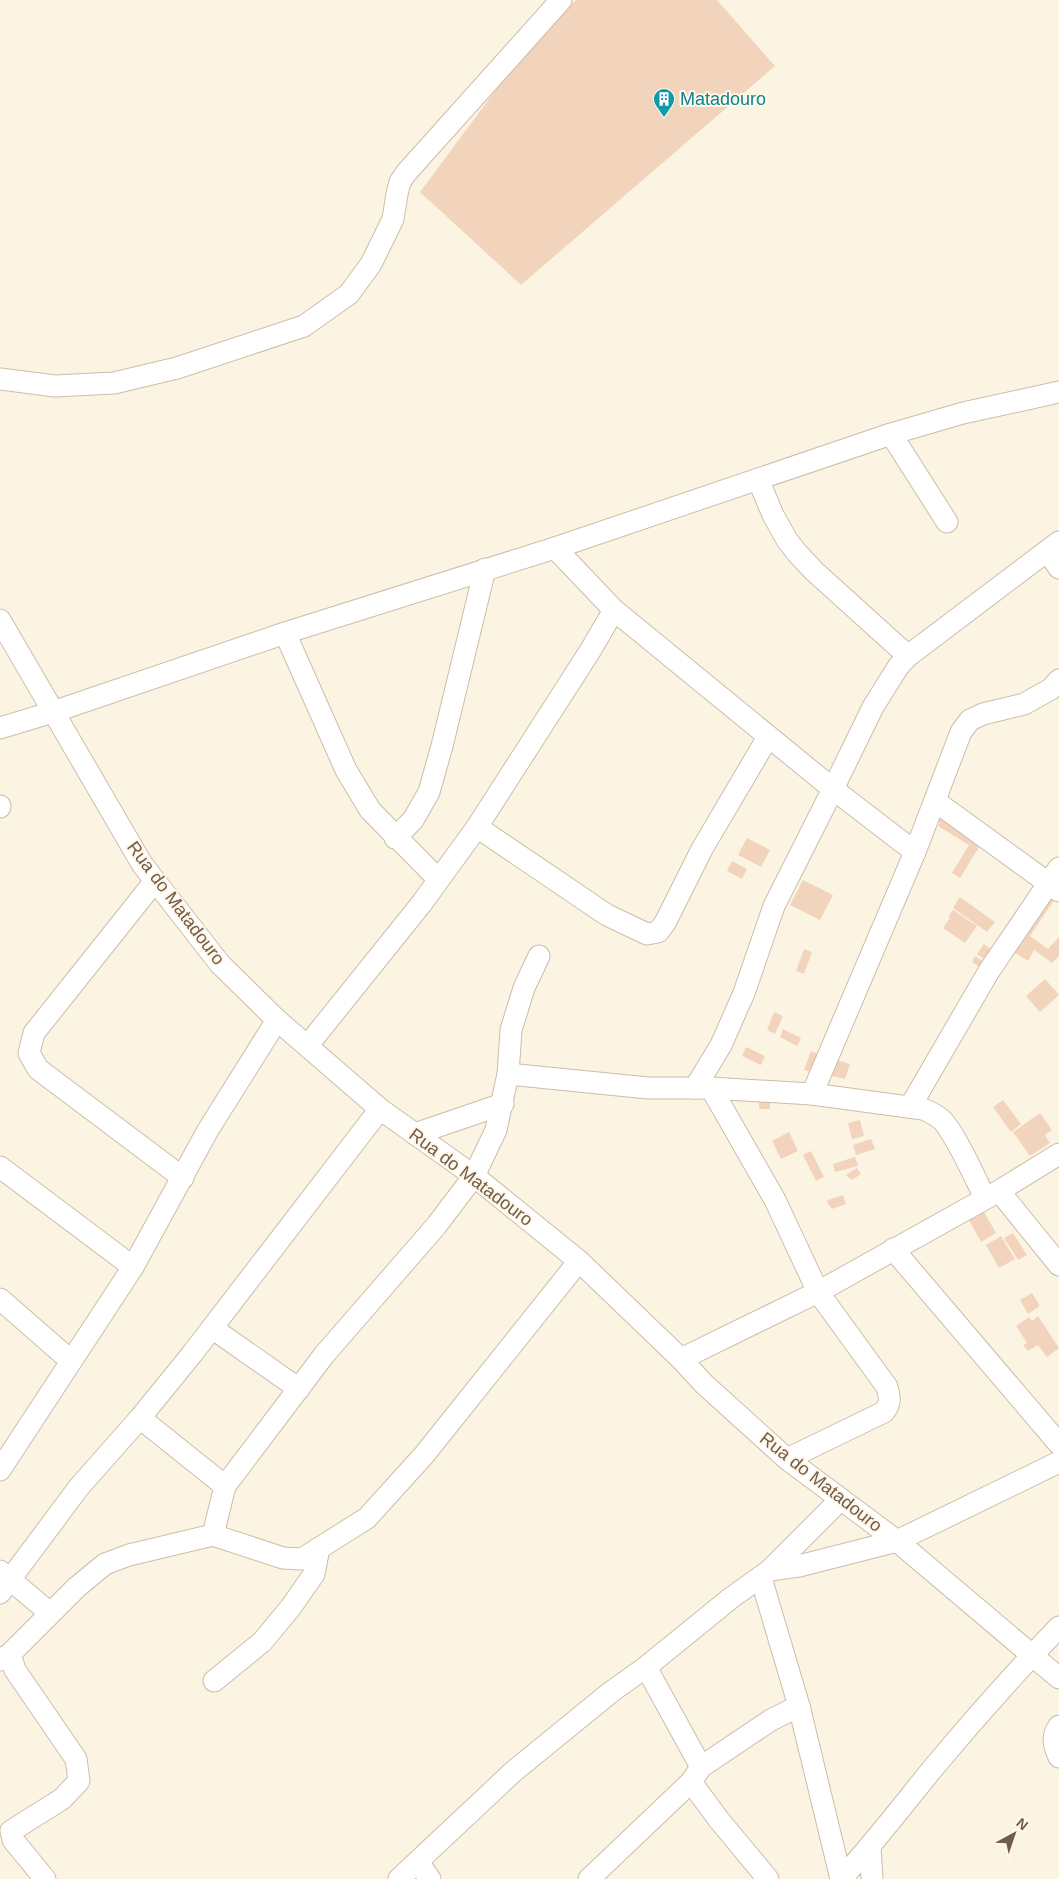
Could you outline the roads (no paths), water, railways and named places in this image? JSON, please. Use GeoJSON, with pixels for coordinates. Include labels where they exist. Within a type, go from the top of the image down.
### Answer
{"type":"FeatureCollection","features":[{"type":"Feature","properties":{"kind":"street"},"geometry":{"type":"LineString","coordinates":[[0,380],[55,386],[114,383],[177,368],[304,326],[350,294],[371,264],[393,219],[400,182],[406,173],[561,0]]}},
{"type":"Feature","properties":{"kind":"street"},"geometry":{"type":"LineString","coordinates":[[0,728],[53,712],[285,633],[556,548],[891,434],[963,413],[1059,392]]}},
{"type":"Feature","properties":{"kind":"street"},"geometry":{"type":"LineString","coordinates":[[891,434],[948,522]]}},
{"type":"Feature","properties":{"kind":"street"},"geometry":{"type":"LineString","coordinates":[[758,479],[773,515],[787,540],[798,554],[814,571],[908,656]]}},
{"type":"Feature","properties":{"kind":"street"},"geometry":{"type":"LineString","coordinates":[[556,548],[614,610],[768,737],[915,852]]}},
{"type":"Feature","properties":{"kind":"street"},"geometry":{"type":"LineString","coordinates":[[703,1088],[744,993],[774,906],[834,790],[873,707],[898,667],[908,656],[1055,554]]}},
{"type":"Feature","properties":{"kind":"street"},"geometry":{"type":"LineString","coordinates":[[395,838],[413,820],[429,792],[485,569]]}},
{"type":"Feature","properties":{"kind":"street"},"geometry":{"type":"LineString","coordinates":[[308,1046],[422,903],[477,827],[590,651],[614,610]]}},
{"type":"Feature","properties":{"kind":"street","name":"Rua do Matadouro"},"geometry":{"type":"LineString","coordinates":[[0,620],[142,864],[220,964],[276,1020],[380,1109],[474,1176],[578,1261],[681,1359],[704,1384],[787,1460],[897,1540],[1059,1678]]}},
{"type":"Feature","properties":{"kind":"street"},"geometry":{"type":"LineString","coordinates":[[285,633],[346,770],[370,810],[395,838],[438,879]]}},
{"type":"Feature","properties":{"kind":"street"},"geometry":{"type":"LineString","coordinates":[[812,1094],[915,852],[957,740],[970,720],[983,714],[1024,704],[1051,689],[1059,680]]}},
{"type":"Feature","properties":{"kind":"street"},"geometry":{"type":"LineString","coordinates":[[477,827],[608,915],[647,934],[658,932],[665,923],[702,849],[768,737]]}},
{"type":"Feature","properties":{"kind":"street"},"geometry":{"type":"LineString","coordinates":[[910,1107],[989,971],[1056,880],[935,801]]}},
{"type":"Feature","properties":{"kind":"street"},"geometry":{"type":"LineString","coordinates":[[155,880],[34,1033],[29,1053],[38,1069],[182,1178]]}},
{"type":"Feature","properties":{"kind":"street"},"geometry":{"type":"LineString","coordinates":[[213,1535],[225,1486],[324,1355],[436,1226],[474,1176],[496,1130],[508,1074],[511,1030],[524,988],[539,956]]}},
{"type":"Feature","properties":{"kind":"street"},"geometry":{"type":"LineString","coordinates":[[0,1470],[6,1448],[72,1362],[133,1267],[208,1130],[276,1020]]}},
{"type":"Feature","properties":{"kind":"street"},"geometry":{"type":"LineString","coordinates":[[508,1074],[648,1088],[703,1088],[812,1094],[923,1109],[934,1114],[942,1121],[992,1194],[1059,1265]]}},
{"type":"Feature","properties":{"kind":"street"},"geometry":{"type":"LineString","coordinates":[[703,1088],[775,1200],[818,1292],[887,1387],[890,1405],[884,1412],[787,1460]]}},
{"type":"Feature","properties":{"kind":"street"},"geometry":{"type":"LineString","coordinates":[[415,1134],[503,1104]]}},
{"type":"Feature","properties":{"kind":"street"},"geometry":{"type":"LineString","coordinates":[[50,1613],[3,1580],[79,1487],[140,1418],[212,1328],[380,1109]]}},
{"type":"Feature","properties":{"kind":"street"},"geometry":{"type":"LineString","coordinates":[[681,1359],[818,1292],[1059,1154]]}},
{"type":"Feature","properties":{"kind":"street"},"geometry":{"type":"LineString","coordinates":[[0,1167],[133,1267]]}},
{"type":"Feature","properties":{"kind":"street"},"geometry":{"type":"LineString","coordinates":[[893,1249],[1059,1444]]}},
{"type":"Feature","properties":{"kind":"street"},"geometry":{"type":"LineString","coordinates":[[46,1879],[14,1840],[11,1831],[62,1799],[79,1781],[76,1759],[5,1657],[77,1587],[105,1564],[129,1555],[213,1535],[283,1558],[302,1560],[367,1518],[424,1454],[578,1261]]}},
{"type":"Feature","properties":{"kind":"street"},"geometry":{"type":"LineString","coordinates":[[0,1300],[72,1362]]}},
{"type":"Feature","properties":{"kind":"street"},"geometry":{"type":"LineString","coordinates":[[212,1328],[299,1389]]}},
{"type":"Feature","properties":{"kind":"street"},"geometry":{"type":"LineString","coordinates":[[140,1418],[225,1486]]}},
{"type":"Feature","properties":{"kind":"street"},"geometry":{"type":"LineString","coordinates":[[765,1574],[897,1540],[1059,1462]]}},
{"type":"Feature","properties":{"kind":"street"},"geometry":{"type":"LineString","coordinates":[[399,1879],[514,1771],[610,1692],[646,1667],[731,1598],[765,1574],[841,1499]]}},
{"type":"Feature","properties":{"kind":"street"},"geometry":{"type":"LineString","coordinates":[[214,1681],[262,1642],[291,1607],[314,1574],[319,1548]]}},
{"type":"Feature","properties":{"kind":"street"},"geometry":{"type":"LineString","coordinates":[[765,1574],[841,1879]]}},
{"type":"Feature","properties":{"kind":"street"},"geometry":{"type":"LineString","coordinates":[[841,1879],[870,1847],[940,1760],[1059,1627]]}},
{"type":"Feature","properties":{"kind":"street"},"geometry":{"type":"LineString","coordinates":[[646,1667],[719,1820],[768,1879]]}},
{"type":"Feature","properties":{"kind":"street"},"geometry":{"type":"LineString","coordinates":[[589,1879],[696,1774],[771,1720],[799,1706]]}},
{"type":"Feature","properties":{"kind":"street"},"geometry":{"type":"LineString","coordinates":[[1059,1726],[1054,1733],[1054,1746],[1059,1756]]}},
{"type":"Feature","properties":{"kind":"street"},"geometry":{"type":"LineString","coordinates":[[870,1847],[872,1879]]}},
{"type":"Feature","properties":{"kind":"street"},"geometry":{"type":"LineString","coordinates":[[418,1862],[430,1879]]}},
{"type":"Feature","properties":{"kind":"place","name":"Matadouro"},"geometry":{"type":"Point","coordinates":[664,118]}}]}
